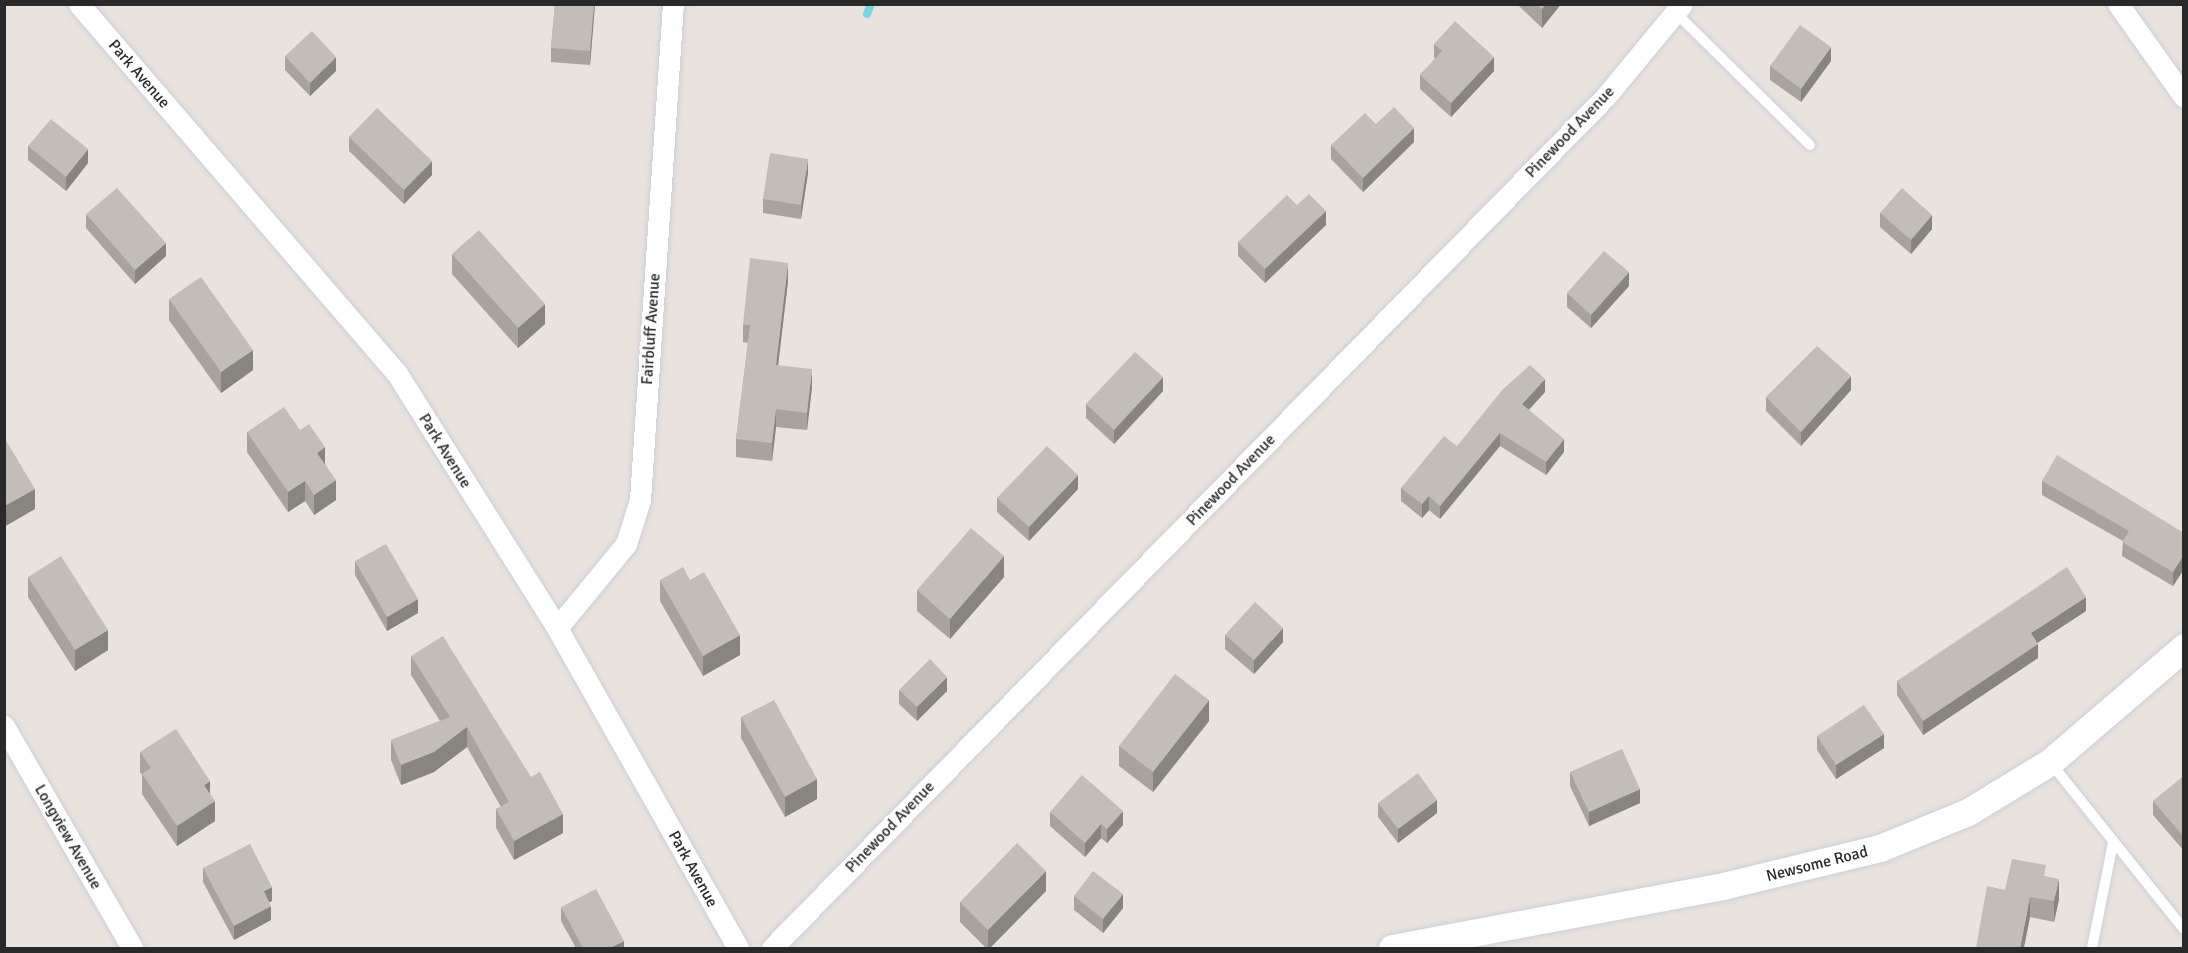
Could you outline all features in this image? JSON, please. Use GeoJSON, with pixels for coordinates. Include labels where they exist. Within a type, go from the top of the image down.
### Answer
{"type":"FeatureCollection","features":[{"type":"Feature","properties":{"kind":"street","name":"Park Avenue"},"geometry":{"type":"LineString","coordinates":[[80,4],[396,372],[557,628],[738,948]]}},
{"type":"Feature","properties":{"kind":"street","name":"Fairbluff Avenue"},"geometry":{"type":"LineString","coordinates":[[557,628],[626,544],[640,500],[673,4]]}},
{"type":"Feature","properties":{"kind":"street"},"geometry":{"type":"LineString","coordinates":[[2118,4],[2184,97]]}},
{"type":"Feature","properties":{"kind":"street","name":"Pinewood Avenue"},"geometry":{"type":"LineString","coordinates":[[772,948],[1598,104],[1679,9]]}},
{"type":"Feature","properties":{"kind":"street","name":"Newsome Road"},"geometry":{"type":"LineString","coordinates":[[1392,948],[1484,939],[1723,886],[1880,848],[1968,812],[2050,762],[2184,646]]}},
{"type":"Feature","properties":{"kind":"street","name":"Longview Avenue"},"geometry":{"type":"LineString","coordinates":[[4,726],[132,948]]}},
{"type":"Feature","properties":{"kind":"lane"},"geometry":{"type":"LineString","coordinates":[[1679,9],[1810,145]]}},
{"type":"Feature","properties":{"kind":"lane"},"geometry":{"type":"LineString","coordinates":[[2050,762],[2184,929]]}},
{"type":"Feature","properties":{"kind":"lane"},"geometry":{"type":"LineString","coordinates":[[2092,948],[2113,843]]}},
{"type":"Feature","properties":{"kind":"building"},"geometry":{"type":"Polygon","coordinates":[[[555,4],[594,4],[590,51],[551,48],[555,4]]]}},
{"type":"Feature","properties":{"kind":"building"},"geometry":{"type":"Polygon","coordinates":[[[1455,21],[1494,57],[1451,103],[1420,75],[1442,51],[1434,44],[1455,21]]]}},
{"type":"Feature","properties":{"kind":"building"},"geometry":{"type":"Polygon","coordinates":[[[1800,25],[1831,47],[1801,89],[1770,66],[1800,25]]]}},
{"type":"Feature","properties":{"kind":"building"},"geometry":{"type":"Polygon","coordinates":[[[312,31],[336,57],[310,83],[285,56],[312,31]]]}},
{"type":"Feature","properties":{"kind":"building"},"geometry":{"type":"Polygon","coordinates":[[[1394,107],[1414,128],[1363,178],[1331,145],[1365,113],[1376,124],[1394,107]]]}},
{"type":"Feature","properties":{"kind":"building"},"geometry":{"type":"Polygon","coordinates":[[[377,108],[432,161],[404,190],[349,137],[377,108]]]}},
{"type":"Feature","properties":{"kind":"building"},"geometry":{"type":"Polygon","coordinates":[[[51,119],[88,149],[66,177],[28,146],[51,119]]]}},
{"type":"Feature","properties":{"kind":"building"},"geometry":{"type":"Polygon","coordinates":[[[770,153],[808,159],[801,205],[763,199],[770,153]]]}},
{"type":"Feature","properties":{"kind":"building"},"geometry":{"type":"Polygon","coordinates":[[[117,188],[166,243],[135,270],[86,214],[117,188]]]}},
{"type":"Feature","properties":{"kind":"building"},"geometry":{"type":"Polygon","coordinates":[[[1902,188],[1932,215],[1911,240],[1880,213],[1902,188]]]}},
{"type":"Feature","properties":{"kind":"building"},"geometry":{"type":"Polygon","coordinates":[[[1309,194],[1326,211],[1265,269],[1238,242],[1287,195],[1297,205],[1309,194]]]}},
{"type":"Feature","properties":{"kind":"building"},"geometry":{"type":"Polygon","coordinates":[[[479,230],[545,304],[518,328],[452,254],[479,230]]]}},
{"type":"Feature","properties":{"kind":"building"},"geometry":{"type":"Polygon","coordinates":[[[1604,251],[1629,272],[1591,315],[1567,293],[1604,251]]]}},
{"type":"Feature","properties":{"kind":"building"},"geometry":{"type":"Polygon","coordinates":[[[750,258],[788,263],[776,365],[812,369],[807,413],[776,409],[772,443],[736,439],[750,325],[743,325],[750,258]]]}},
{"type":"Feature","properties":{"kind":"building"},"geometry":{"type":"Polygon","coordinates":[[[201,277],[253,350],[221,372],[169,299],[201,277]]]}},
{"type":"Feature","properties":{"kind":"building"},"geometry":{"type":"Polygon","coordinates":[[[1817,346],[1851,376],[1801,432],[1766,397],[1817,346]]]}},
{"type":"Feature","properties":{"kind":"building"},"geometry":{"type":"Polygon","coordinates":[[[1135,352],[1163,377],[1114,430],[1086,404],[1135,352]]]}},
{"type":"Feature","properties":{"kind":"building"},"geometry":{"type":"Polygon","coordinates":[[[1530,365],[1545,379],[1522,404],[1564,439],[1546,462],[1500,433],[1440,506],[1429,496],[1422,504],[1401,488],[1444,436],[1457,446],[1503,389],[1530,365]]]}},
{"type":"Feature","properties":{"kind":"building"},"geometry":{"type":"Polygon","coordinates":[[[284,407],[300,430],[309,424],[325,447],[317,453],[336,480],[314,495],[305,481],[288,492],[247,432],[284,407]]]}},
{"type":"Feature","properties":{"kind":"building"},"geometry":{"type":"Polygon","coordinates":[[[4,437],[35,489],[4,506],[4,437]]]}},
{"type":"Feature","properties":{"kind":"building"},"geometry":{"type":"Polygon","coordinates":[[[1047,446],[1078,475],[1029,527],[997,498],[1047,446]]]}},
{"type":"Feature","properties":{"kind":"building"},"geometry":{"type":"Polygon","coordinates":[[[2057,455],[2184,533],[2184,555],[2173,572],[2122,542],[2129,531],[2042,481],[2057,455]]]}},
{"type":"Feature","properties":{"kind":"building"},"geometry":{"type":"Polygon","coordinates":[[[971,528],[1004,556],[950,619],[917,590],[971,528]]]}},
{"type":"Feature","properties":{"kind":"building"},"geometry":{"type":"Polygon","coordinates":[[[386,544],[418,599],[387,617],[355,561],[386,544]]]}},
{"type":"Feature","properties":{"kind":"building"},"geometry":{"type":"Polygon","coordinates":[[[61,556],[108,630],[75,650],[28,577],[61,556]]]}},
{"type":"Feature","properties":{"kind":"building"},"geometry":{"type":"Polygon","coordinates":[[[683,567],[690,580],[704,572],[740,635],[703,656],[660,580],[683,567]]]}},
{"type":"Feature","properties":{"kind":"building"},"geometry":{"type":"Polygon","coordinates":[[[2067,567],[2086,597],[2031,633],[2038,644],[1923,721],[1897,681],[2067,567]]]}},
{"type":"Feature","properties":{"kind":"building"},"geometry":{"type":"Polygon","coordinates":[[[1255,602],[1283,628],[1254,660],[1225,635],[1255,602]]]}},
{"type":"Feature","properties":{"kind":"building"},"geometry":{"type":"Polygon","coordinates":[[[443,636],[531,777],[540,772],[563,814],[514,841],[496,809],[509,802],[467,727],[434,752],[401,765],[391,740],[450,717],[411,656],[443,636]]]}},
{"type":"Feature","properties":{"kind":"building"},"geometry":{"type":"Polygon","coordinates":[[[930,659],[947,677],[917,707],[899,690],[930,659]]]}},
{"type":"Feature","properties":{"kind":"building"},"geometry":{"type":"Polygon","coordinates":[[[1175,674],[1209,700],[1153,772],[1119,746],[1175,674]]]}},
{"type":"Feature","properties":{"kind":"building"},"geometry":{"type":"Polygon","coordinates":[[[774,700],[817,779],[785,797],[741,717],[774,700]]]}},
{"type":"Feature","properties":{"kind":"building"},"geometry":{"type":"Polygon","coordinates":[[[1864,705],[1884,734],[1836,765],[1817,736],[1864,705]]]}},
{"type":"Feature","properties":{"kind":"building"},"geometry":{"type":"Polygon","coordinates":[[[176,729],[210,781],[204,785],[215,801],[177,826],[142,774],[151,768],[140,752],[176,729]]]}},
{"type":"Feature","properties":{"kind":"building"},"geometry":{"type":"Polygon","coordinates":[[[1622,749],[1640,789],[1589,812],[1570,772],[1622,749]]]}},
{"type":"Feature","properties":{"kind":"building"},"geometry":{"type":"Polygon","coordinates":[[[1418,773],[1437,800],[1398,829],[1378,803],[1418,773]]]}},
{"type":"Feature","properties":{"kind":"building"},"geometry":{"type":"Polygon","coordinates":[[[1082,775],[1123,811],[1107,829],[1101,824],[1085,843],[1050,812],[1082,775]]]}},
{"type":"Feature","properties":{"kind":"building"},"geometry":{"type":"Polygon","coordinates":[[[2182,777],[2184,779],[2184,837],[2153,801],[2182,777]]]}},
{"type":"Feature","properties":{"kind":"building"},"geometry":{"type":"Polygon","coordinates":[[[1017,843],[1046,871],[988,930],[960,902],[1017,843]]]}},
{"type":"Feature","properties":{"kind":"building"},"geometry":{"type":"Polygon","coordinates":[[[250,844],[272,887],[264,891],[271,906],[234,926],[203,868],[250,844]]]}},
{"type":"Feature","properties":{"kind":"building"},"geometry":{"type":"Polygon","coordinates":[[[2012,859],[2046,865],[2044,876],[2059,879],[2054,901],[2030,897],[2020,948],[1976,948],[1987,886],[2005,890],[2012,859]]]}},
{"type":"Feature","properties":{"kind":"building"},"geometry":{"type":"Polygon","coordinates":[[[1093,871],[1123,894],[1103,919],[1074,896],[1093,871]]]}},
{"type":"Feature","properties":{"kind":"building"},"geometry":{"type":"Polygon","coordinates":[[[596,889],[624,941],[610,948],[583,948],[561,907],[596,889]]]}},
{"type":"Feature","properties":{"kind":"waterway"},"geometry":{"type":"LineString","coordinates":[[867,14],[871,4]]}}]}
